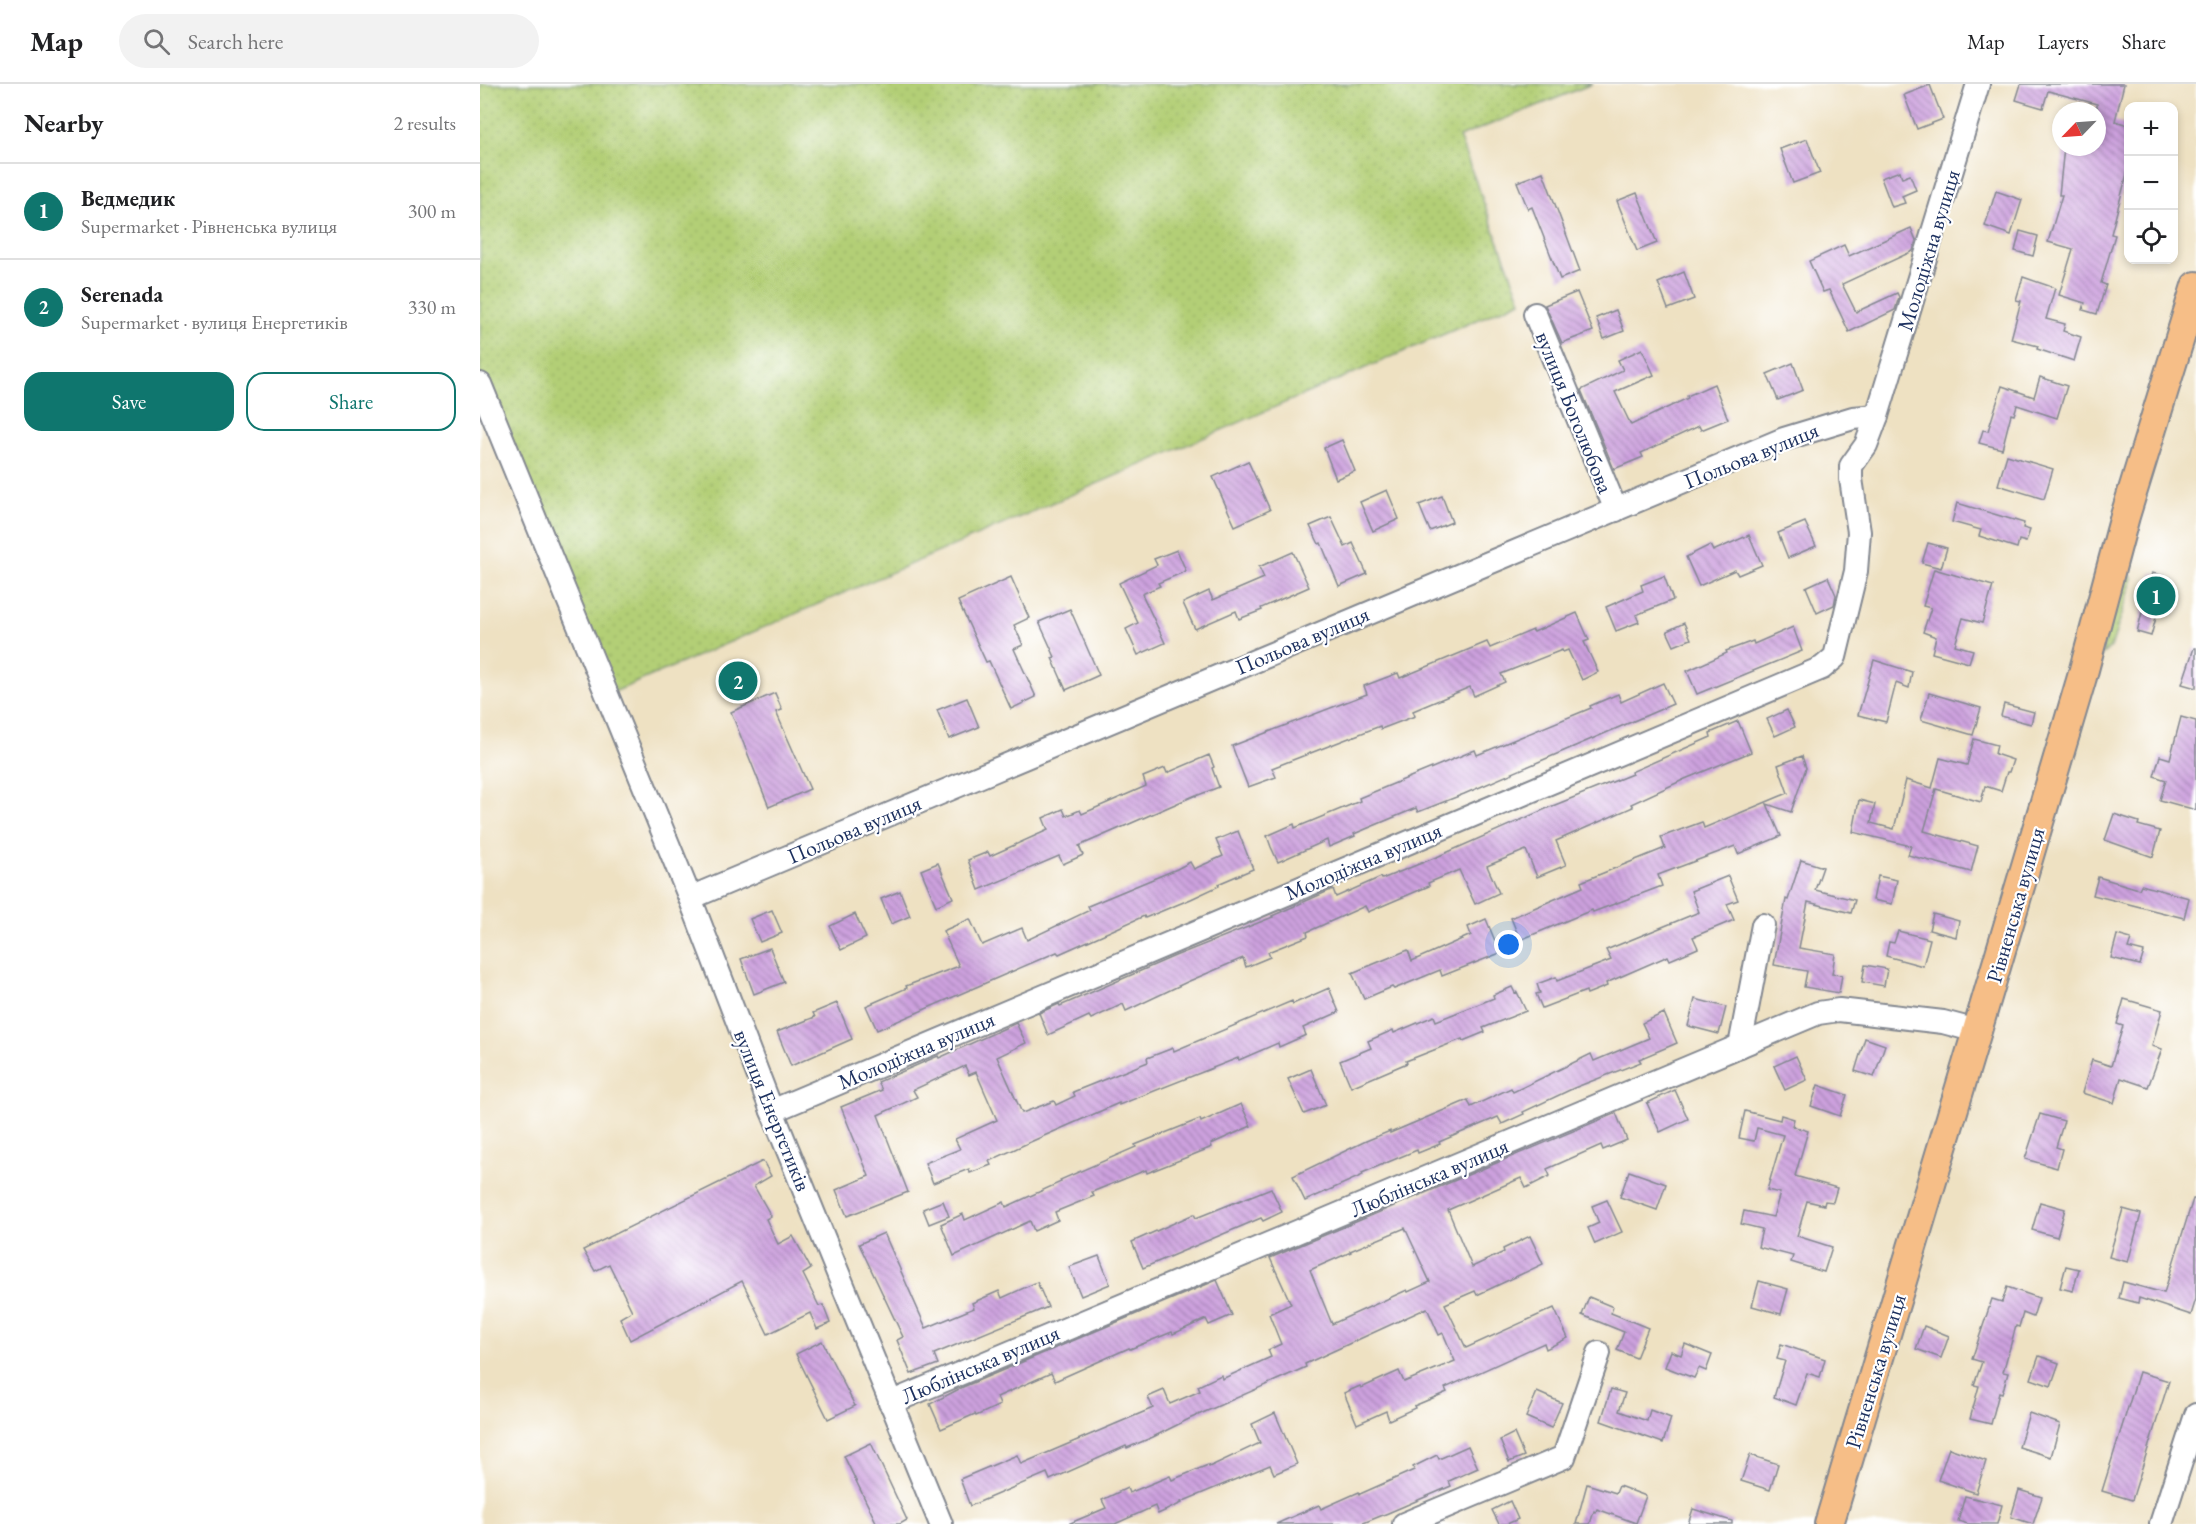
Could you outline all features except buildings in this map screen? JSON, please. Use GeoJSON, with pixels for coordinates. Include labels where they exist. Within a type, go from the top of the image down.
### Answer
{"type":"FeatureCollection","features":[{"type":"Feature","properties":{"kind":"main road","name":"Рівненська вулиця"},"geometry":{"type":"LineString","coordinates":[[1829,1524],[2082,677],[2126,516],[2196,286]]}},
{"type":"Feature","properties":{"kind":"street","name":"Молодіжна вулиця"},"geometry":{"type":"LineString","coordinates":[[772,1111],[1822,668],[1835,657],[1856,571],[1859,532],[1851,466],[1866,445],[1876,416],[1978,84]]}},
{"type":"Feature","properties":{"kind":"street","name":"вулиця Боголюбова"},"geometry":{"type":"LineString","coordinates":[[1535,314],[1616,510]]}},
{"type":"Feature","properties":{"kind":"street","name":"вулиця Енергетиків"},"geometry":{"type":"LineString","coordinates":[[480,384],[690,898],[772,1111],[941,1524]]}},
{"type":"Feature","properties":{"kind":"street","name":"Польова вулиця"},"geometry":{"type":"LineString","coordinates":[[690,898],[1784,439],[1853,418],[1876,416]]}},
{"type":"Feature","properties":{"kind":"street"},"geometry":{"type":"LineString","coordinates":[[1740,1046],[1763,926]]}},
{"type":"Feature","properties":{"kind":"street","name":"Люблінська вулиця"},"geometry":{"type":"LineString","coordinates":[[890,1403],[1818,1013],[1839,1010],[1943,1022],[1977,1031]]}},
{"type":"Feature","properties":{"kind":"street"},"geometry":{"type":"LineString","coordinates":[[1404,1524],[1564,1457],[1599,1353]]}},
{"type":"Feature","properties":{"kind":"street"},"geometry":{"type":"LineString","coordinates":[[2161,1524],[2196,1415]]}},
{"type":"Feature","properties":{"kind":"green space"},"geometry":{"type":"Polygon","coordinates":[[[480,84],[1592,84],[1459,137],[1521,301],[607,695],[480,384],[480,84]]]}},
{"type":"Feature","properties":{"kind":"green space"},"geometry":{"type":"Polygon","coordinates":[[[2126,574],[2132,577],[2131,586],[2111,647],[2101,655],[2121,580],[2126,574]]]}},
{"type":"Feature","properties":{"kind":"place","name":"Ведмедик"},"geometry":{"type":"Point","coordinates":[2156,596]}},
{"type":"Feature","properties":{"kind":"place","name":"Serenada"},"geometry":{"type":"Point","coordinates":[738,681]}}]}
